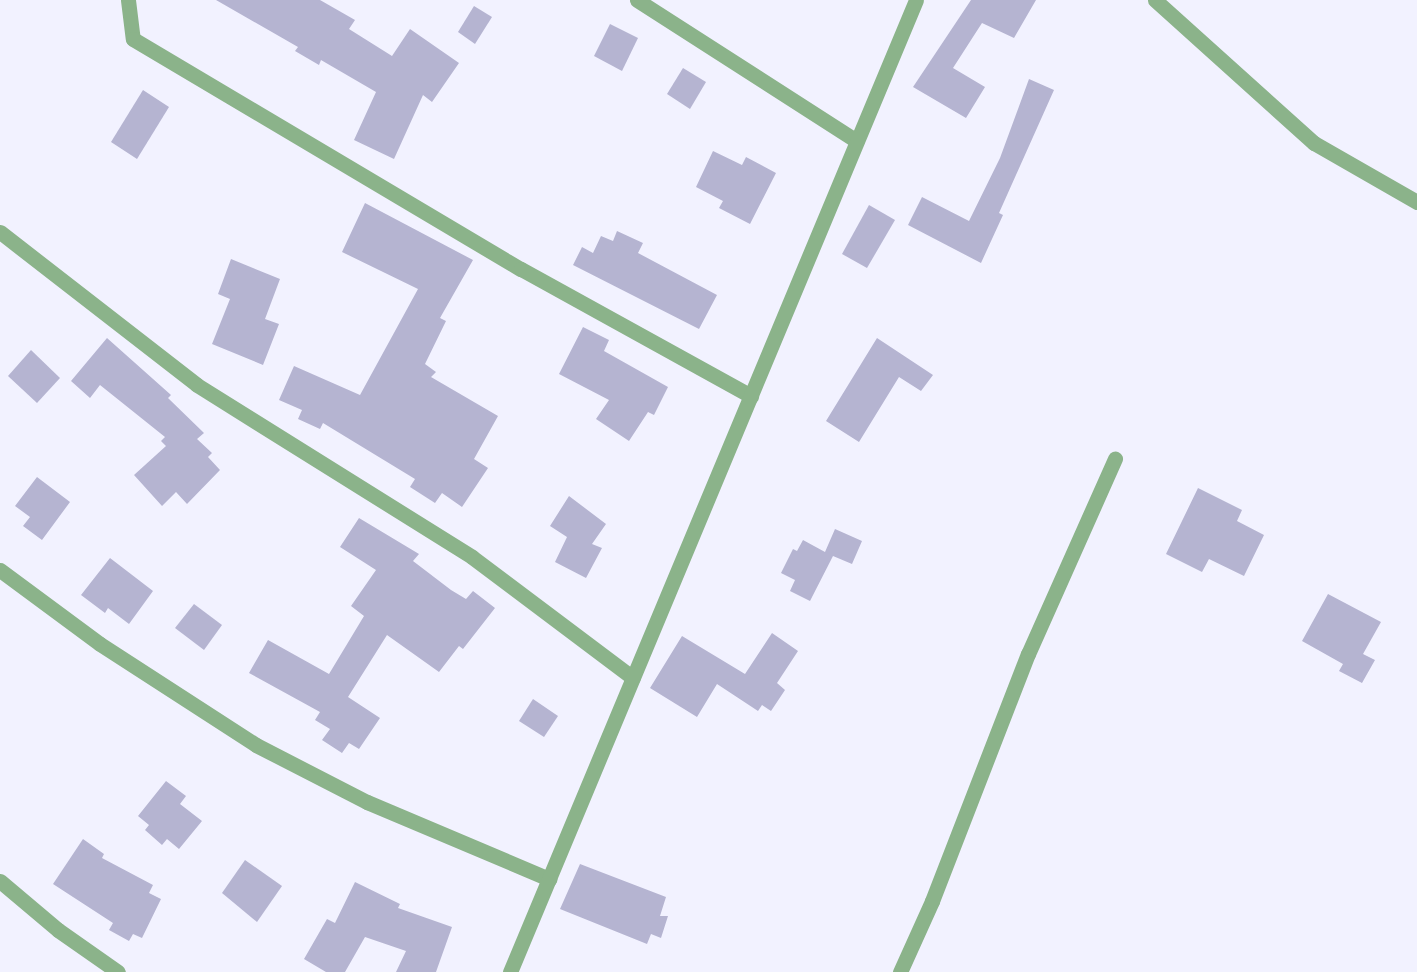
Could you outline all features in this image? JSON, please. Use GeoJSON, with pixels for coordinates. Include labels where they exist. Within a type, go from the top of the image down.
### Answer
{"type":"FeatureCollection","features":[{"type":"Feature","properties":{"kind":"street"},"geometry":{"type":"LineString","coordinates":[[128,0],[133,39],[521,269],[751,396]]}},
{"type":"Feature","properties":{"kind":"street"},"geometry":{"type":"LineString","coordinates":[[637,0],[857,141]]}},
{"type":"Feature","properties":{"kind":"street"},"geometry":{"type":"LineString","coordinates":[[510,972],[916,0]]}},
{"type":"Feature","properties":{"kind":"street"},"geometry":{"type":"LineString","coordinates":[[1155,0],[1314,143],[1417,202]]}},
{"type":"Feature","properties":{"kind":"street"},"geometry":{"type":"LineString","coordinates":[[0,232],[197,385],[472,557],[633,678]]}},
{"type":"Feature","properties":{"kind":"street"},"geometry":{"type":"LineString","coordinates":[[900,972],[932,901],[1028,654],[1115,459]]}},
{"type":"Feature","properties":{"kind":"street"},"geometry":{"type":"LineString","coordinates":[[0,570],[100,644],[256,745],[367,802],[549,879]]}},
{"type":"Feature","properties":{"kind":"street"},"geometry":{"type":"LineString","coordinates":[[0,881],[58,930],[118,972]]}},
{"type":"Feature","properties":{"kind":"building"},"geometry":{"type":"Polygon","coordinates":[[[216,0],[320,0],[355,20],[349,29],[392,56],[410,29],[459,63],[432,102],[423,95],[394,159],[354,140],[376,92],[321,60],[319,65],[295,51],[298,47],[216,0]]]}},
{"type":"Feature","properties":{"kind":"building"},"geometry":{"type":"Polygon","coordinates":[[[971,0],[1036,0],[1014,38],[982,23],[953,68],[985,87],[966,118],[913,87],[971,0]]]}},
{"type":"Feature","properties":{"kind":"building"},"geometry":{"type":"Polygon","coordinates":[[[474,6],[492,17],[475,44],[458,32],[474,6]]]}},
{"type":"Feature","properties":{"kind":"building"},"geometry":{"type":"Polygon","coordinates":[[[610,24],[638,38],[622,71],[594,56],[610,24]]]}},
{"type":"Feature","properties":{"kind":"building"},"geometry":{"type":"Polygon","coordinates":[[[683,68],[706,82],[690,109],[667,94],[683,68]]]}},
{"type":"Feature","properties":{"kind":"building"},"geometry":{"type":"Polygon","coordinates":[[[1029,79],[1054,90],[999,213],[1003,215],[981,263],[908,225],[922,197],[969,221],[1000,158],[1029,79]]]}},
{"type":"Feature","properties":{"kind":"building"},"geometry":{"type":"Polygon","coordinates":[[[143,90],[169,107],[137,159],[111,142],[143,90]]]}},
{"type":"Feature","properties":{"kind":"building"},"geometry":{"type":"Polygon","coordinates":[[[713,151],[742,165],[746,157],[776,173],[750,224],[719,208],[723,201],[696,187],[713,151]]]}},
{"type":"Feature","properties":{"kind":"building"},"geometry":{"type":"Polygon","coordinates":[[[365,203],[473,260],[440,318],[446,321],[425,364],[436,372],[431,377],[498,416],[474,459],[488,468],[462,507],[442,493],[435,503],[410,487],[415,479],[323,423],[320,429],[298,419],[302,410],[279,400],[294,366],[360,395],[418,289],[342,252],[365,203]]]}},
{"type":"Feature","properties":{"kind":"building"},"geometry":{"type":"Polygon","coordinates":[[[869,205],[895,220],[867,268],[842,254],[869,205]]]}},
{"type":"Feature","properties":{"kind":"building"},"geometry":{"type":"Polygon","coordinates":[[[617,231],[643,243],[638,253],[717,295],[699,329],[573,265],[582,247],[593,253],[601,236],[613,241],[617,231]]]}},
{"type":"Feature","properties":{"kind":"building"},"geometry":{"type":"Polygon","coordinates":[[[231,259],[280,279],[265,319],[279,324],[263,365],[212,344],[230,299],[218,294],[231,259]]]}},
{"type":"Feature","properties":{"kind":"building"},"geometry":{"type":"Polygon","coordinates":[[[583,327],[609,340],[604,351],[668,387],[654,415],[648,412],[629,441],[596,419],[609,400],[559,374],[583,327]]]}},
{"type":"Feature","properties":{"kind":"building"},"geometry":{"type":"Polygon","coordinates":[[[107,338],[171,395],[168,398],[204,433],[197,439],[212,453],[208,457],[220,470],[187,504],[176,492],[162,506],[134,475],[166,446],[161,441],[165,437],[100,385],[90,398],[71,381],[107,338]]]}},
{"type":"Feature","properties":{"kind":"building"},"geometry":{"type":"Polygon","coordinates":[[[877,338],[933,375],[921,391],[899,377],[859,442],[826,421],[877,338]]]}},
{"type":"Feature","properties":{"kind":"building"},"geometry":{"type":"Polygon","coordinates":[[[31,350],[60,378],[37,403],[8,376],[31,350]]]}},
{"type":"Feature","properties":{"kind":"building"},"geometry":{"type":"Polygon","coordinates":[[[37,477],[70,502],[42,540],[23,526],[30,517],[15,506],[37,477]]]}},
{"type":"Feature","properties":{"kind":"building"},"geometry":{"type":"Polygon","coordinates":[[[1198,488],[1242,510],[1237,521],[1264,535],[1244,576],[1209,559],[1202,572],[1166,554],[1198,488]]]}},
{"type":"Feature","properties":{"kind":"building"},"geometry":{"type":"Polygon","coordinates":[[[569,496],[606,524],[592,544],[602,548],[586,578],[555,562],[567,537],[550,526],[569,496]]]}},
{"type":"Feature","properties":{"kind":"building"},"geometry":{"type":"Polygon","coordinates":[[[359,518],[419,554],[413,561],[451,590],[466,599],[473,591],[495,608],[463,649],[459,646],[439,672],[387,635],[348,697],[380,718],[359,749],[349,743],[342,753],[322,740],[330,729],[315,720],[320,712],[249,673],[268,640],[329,674],[364,616],[351,606],[376,570],[340,547],[359,518]]]}},
{"type":"Feature","properties":{"kind":"building"},"geometry":{"type":"Polygon","coordinates":[[[835,529],[862,541],[852,564],[833,556],[810,601],[790,591],[795,580],[781,573],[793,549],[797,551],[803,540],[825,552],[835,529]]]}},
{"type":"Feature","properties":{"kind":"building"},"geometry":{"type":"Polygon","coordinates":[[[110,558],[153,591],[129,624],[108,608],[105,613],[81,595],[110,558]]]}},
{"type":"Feature","properties":{"kind":"building"},"geometry":{"type":"Polygon","coordinates":[[[1328,594],[1381,622],[1363,654],[1375,660],[1362,683],[1339,671],[1343,664],[1302,641],[1328,594]]]}},
{"type":"Feature","properties":{"kind":"building"},"geometry":{"type":"Polygon","coordinates":[[[194,604],[222,625],[204,650],[175,628],[194,604]]]}},
{"type":"Feature","properties":{"kind":"building"},"geometry":{"type":"Polygon","coordinates":[[[772,633],[798,651],[777,683],[785,690],[771,711],[762,705],[758,711],[717,684],[697,717],[650,688],[682,636],[745,674],[772,633]]]}},
{"type":"Feature","properties":{"kind":"building"},"geometry":{"type":"Polygon","coordinates":[[[533,699],[558,716],[544,737],[519,721],[533,699]]]}},
{"type":"Feature","properties":{"kind":"building"},"geometry":{"type":"Polygon","coordinates":[[[166,781],[186,796],[180,804],[202,821],[179,849],[167,839],[162,845],[145,830],[149,825],[138,816],[166,781]]]}},
{"type":"Feature","properties":{"kind":"building"},"geometry":{"type":"Polygon","coordinates":[[[83,839],[104,854],[102,858],[153,885],[149,893],[161,899],[142,938],[133,934],[129,941],[109,930],[113,923],[53,884],[83,839]]]}},
{"type":"Feature","properties":{"kind":"building"},"geometry":{"type":"Polygon","coordinates":[[[245,860],[282,886],[257,922],[222,893],[245,860]]]}},
{"type":"Feature","properties":{"kind":"building"},"geometry":{"type":"Polygon","coordinates":[[[580,864],[666,897],[660,916],[668,916],[661,938],[651,934],[647,944],[560,909],[580,864]]]}},
{"type":"Feature","properties":{"kind":"building"},"geometry":{"type":"Polygon","coordinates":[[[355,882],[400,904],[398,908],[452,927],[436,972],[396,972],[406,951],[365,937],[345,972],[326,972],[304,959],[327,919],[335,923],[355,882]]]}}]}
